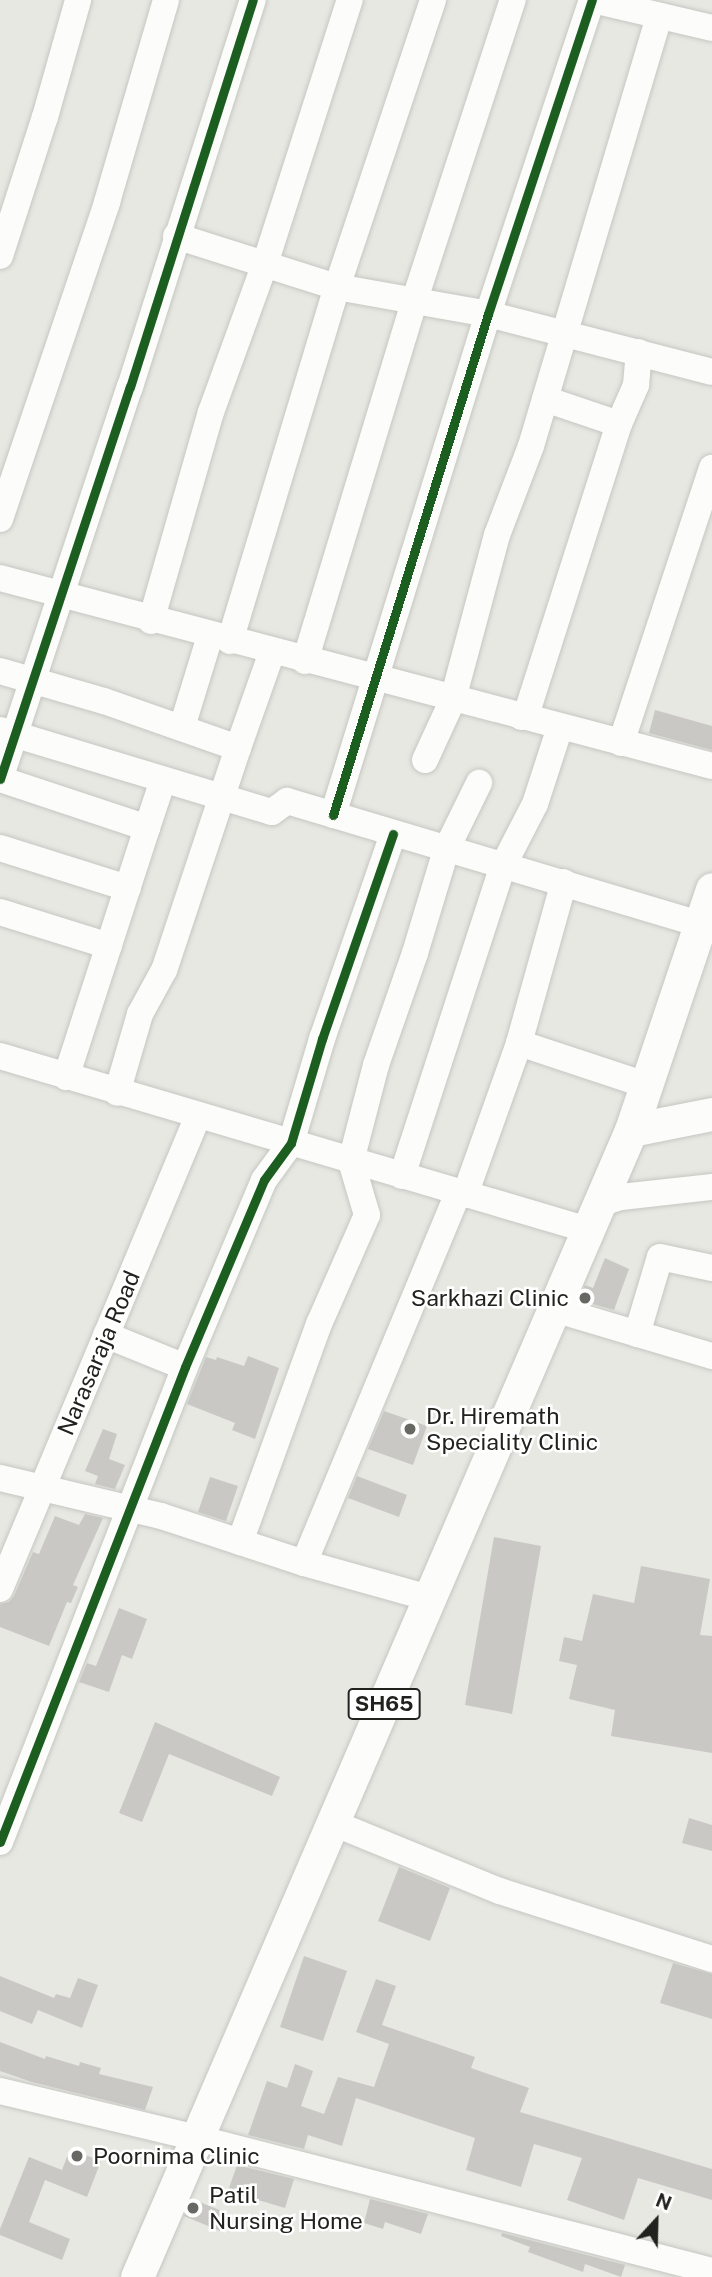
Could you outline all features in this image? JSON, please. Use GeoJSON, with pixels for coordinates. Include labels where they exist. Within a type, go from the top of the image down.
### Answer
{"type":"FeatureCollection","features":[{"type":"Feature","properties":{"kind":"main road"},"geometry":{"type":"LineString","coordinates":[[712,889],[631,1130],[712,1114]]}},
{"type":"Feature","properties":{"kind":"main road","name":"SH65"},"geometry":{"type":"LineString","coordinates":[[137,2277],[631,1130]]}},
{"type":"Feature","properties":{"kind":"street"},"geometry":{"type":"LineString","coordinates":[[0,256],[45,117],[78,0]]}},
{"type":"Feature","properties":{"kind":"street"},"geometry":{"type":"LineString","coordinates":[[0,519],[107,202],[166,0]]}},
{"type":"Feature","properties":{"kind":"street"},"geometry":{"type":"LineString","coordinates":[[147,828],[0,779],[8,732],[34,681],[253,0]]}},
{"type":"Feature","properties":{"kind":"street"},"geometry":{"type":"LineString","coordinates":[[151,621],[211,412],[265,264],[349,0]]}},
{"type":"Feature","properties":{"kind":"street"},"geometry":{"type":"LineString","coordinates":[[183,727],[220,638],[433,0]]}},
{"type":"Feature","properties":{"kind":"street"},"geometry":{"type":"LineString","coordinates":[[305,661],[414,302],[513,0]]}},
{"type":"Feature","properties":{"kind":"street"},"geometry":{"type":"LineString","coordinates":[[333,815],[488,314],[592,0],[712,28]]}},
{"type":"Feature","properties":{"kind":"street"},"geometry":{"type":"LineString","coordinates":[[425,760],[453,699],[497,535],[531,446],[659,16]]}},
{"type":"Feature","properties":{"kind":"street"},"geometry":{"type":"LineString","coordinates":[[176,236],[337,287],[488,314],[712,372]]}},
{"type":"Feature","properties":{"kind":"street"},"geometry":{"type":"LineString","coordinates":[[522,717],[528,709],[619,424],[636,385],[639,352]]}},
{"type":"Feature","properties":{"kind":"street"},"geometry":{"type":"LineString","coordinates":[[545,399],[619,424]]}},
{"type":"Feature","properties":{"kind":"street"},"geometry":{"type":"LineString","coordinates":[[621,743],[712,468]]}},
{"type":"Feature","properties":{"kind":"street"},"geometry":{"type":"LineString","coordinates":[[0,578],[151,621],[712,766]]}},
{"type":"Feature","properties":{"kind":"street"},"geometry":{"type":"LineString","coordinates":[[117,1093],[140,1014],[164,970],[272,652]]}},
{"type":"Feature","properties":{"kind":"street"},"geometry":{"type":"LineString","coordinates":[[0,671],[183,727],[238,748]]}},
{"type":"Feature","properties":{"kind":"street"},"geometry":{"type":"LineString","coordinates":[[402,1176],[503,866],[535,804],[559,727]]}},
{"type":"Feature","properties":{"kind":"street"},"geometry":{"type":"LineString","coordinates":[[8,732],[272,812],[286,800],[700,924]]}},
{"type":"Feature","properties":{"kind":"street"},"geometry":{"type":"LineString","coordinates":[[66,1077],[163,780]]}},
{"type":"Feature","properties":{"kind":"street"},"geometry":{"type":"LineString","coordinates":[[240,1542],[319,1324],[367,1215],[351,1161],[376,1065],[415,953],[446,850],[479,783]]}},
{"type":"Feature","properties":{"kind":"street"},"geometry":{"type":"LineString","coordinates":[[0,1842],[185,1367],[264,1180],[291,1143],[322,1039],[393,834]]}},
{"type":"Feature","properties":{"kind":"street"},"geometry":{"type":"LineString","coordinates":[[0,848],[128,888]]}},
{"type":"Feature","properties":{"kind":"street"},"geometry":{"type":"LineString","coordinates":[[304,1563],[462,1194],[519,1043],[564,882]]}},
{"type":"Feature","properties":{"kind":"street"},"geometry":{"type":"LineString","coordinates":[[0,912],[109,946]]}},
{"type":"Feature","properties":{"kind":"street"},"geometry":{"type":"LineString","coordinates":[[519,1043],[646,1085]]}},
{"type":"Feature","properties":{"kind":"street"},"geometry":{"type":"LineString","coordinates":[[0,1056],[462,1194],[593,1217],[621,1197],[712,1187]]}},
{"type":"Feature","properties":{"kind":"street","name":"Narasaraja Road"},"geometry":{"type":"LineString","coordinates":[[0,1589],[198,1116]]}},
{"type":"Feature","properties":{"kind":"street"},"geometry":{"type":"LineString","coordinates":[[638,1334],[660,1256],[712,1268]]}},
{"type":"Feature","properties":{"kind":"street"},"geometry":{"type":"LineString","coordinates":[[554,1309],[712,1356]]}},
{"type":"Feature","properties":{"kind":"street"},"geometry":{"type":"LineString","coordinates":[[106,1335],[185,1367]]}},
{"type":"Feature","properties":{"kind":"street"},"geometry":{"type":"LineString","coordinates":[[0,1478],[130,1508],[304,1563],[429,1598]]}},
{"type":"Feature","properties":{"kind":"street"},"geometry":{"type":"LineString","coordinates":[[332,1823],[500,1891],[712,1959]]}},
{"type":"Feature","properties":{"kind":"street"},"geometry":{"type":"LineString","coordinates":[[0,2091],[197,2138],[712,2271]]}},
{"type":"Feature","properties":{"kind":"building"},"geometry":{"type":"Polygon","coordinates":[[[655,710],[712,726],[712,750],[649,733],[655,710]]]}},
{"type":"Feature","properties":{"kind":"building"},"geometry":{"type":"Polygon","coordinates":[[[605,1258],[629,1269],[614,1310],[579,1300],[585,1285],[593,1288],[605,1258]]]}},
{"type":"Feature","properties":{"kind":"building"},"geometry":{"type":"Polygon","coordinates":[[[248,1356],[279,1368],[255,1439],[232,1430],[235,1423],[187,1404],[206,1357],[216,1360],[217,1357],[244,1366],[248,1356]]]}},
{"type":"Feature","properties":{"kind":"building"},"geometry":{"type":"Polygon","coordinates":[[[384,1411],[427,1426],[413,1465],[368,1449],[384,1411]]]}},
{"type":"Feature","properties":{"kind":"building"},"geometry":{"type":"Polygon","coordinates":[[[103,1429],[117,1434],[109,1459],[125,1465],[115,1489],[95,1484],[98,1476],[85,1471],[103,1429]]]}},
{"type":"Feature","properties":{"kind":"building"},"geometry":{"type":"Polygon","coordinates":[[[357,1476],[407,1495],[399,1517],[348,1498],[357,1476]]]}},
{"type":"Feature","properties":{"kind":"building"},"geometry":{"type":"Polygon","coordinates":[[[210,1477],[238,1486],[226,1521],[198,1512],[210,1477]]]}},
{"type":"Feature","properties":{"kind":"building"},"geometry":{"type":"Polygon","coordinates":[[[85,1514],[103,1518],[73,1585],[78,1587],[71,1603],[67,1602],[49,1646],[0,1627],[0,1604],[9,1602],[14,1596],[33,1552],[39,1554],[55,1516],[79,1525],[85,1514]]]}},
{"type":"Feature","properties":{"kind":"building"},"geometry":{"type":"Polygon","coordinates":[[[494,1537],[541,1546],[512,1714],[465,1705],[494,1537]]]}},
{"type":"Feature","properties":{"kind":"building"},"geometry":{"type":"Polygon","coordinates":[[[641,1566],[710,1579],[700,1635],[712,1636],[712,1753],[611,1736],[615,1710],[569,1699],[577,1665],[559,1661],[564,1637],[582,1641],[593,1594],[634,1603],[641,1566]]]}},
{"type":"Feature","properties":{"kind":"building"},"geometry":{"type":"Polygon","coordinates":[[[119,1608],[147,1619],[132,1659],[122,1655],[109,1692],[79,1682],[87,1663],[96,1666],[119,1608]]]}},
{"type":"Feature","properties":{"kind":"building"},"geometry":{"type":"Polygon","coordinates":[[[155,1722],[280,1777],[272,1796],[169,1754],[142,1822],[119,1813],[155,1722]]]}},
{"type":"Feature","properties":{"kind":"building"},"geometry":{"type":"Polygon","coordinates":[[[689,1818],[712,1825],[712,1851],[682,1843],[689,1818]]]}},
{"type":"Feature","properties":{"kind":"building"},"geometry":{"type":"Polygon","coordinates":[[[399,1867],[450,1888],[430,1941],[378,1921],[399,1867]]]}},
{"type":"Feature","properties":{"kind":"building"},"geometry":{"type":"Polygon","coordinates":[[[304,1956],[347,1971],[323,2041],[280,2027],[304,1956]]]}},
{"type":"Feature","properties":{"kind":"building"},"geometry":{"type":"Polygon","coordinates":[[[673,1963],[712,1974],[712,2019],[660,2003],[673,1963]]]}},
{"type":"Feature","properties":{"kind":"building"},"geometry":{"type":"Polygon","coordinates":[[[0,1976],[54,1998],[56,1994],[70,1998],[78,1978],[98,1985],[82,2028],[38,2010],[32,2024],[0,2011],[0,1976]]]}},
{"type":"Feature","properties":{"kind":"building"},"geometry":{"type":"Polygon","coordinates":[[[376,1979],[396,1986],[382,2025],[475,2057],[471,2068],[529,2088],[520,2112],[712,2169],[712,2200],[638,2178],[624,2220],[567,2200],[582,2158],[534,2144],[521,2187],[466,2170],[475,2138],[356,2098],[342,2146],[308,2135],[304,2149],[248,2135],[267,2081],[287,2088],[295,2064],[313,2071],[301,2106],[324,2114],[338,2077],[374,2087],[389,2044],[356,2032],[376,1979]]]}},
{"type":"Feature","properties":{"kind":"building"},"geometry":{"type":"Polygon","coordinates":[[[0,2042],[45,2059],[46,2056],[79,2066],[80,2062],[101,2068],[99,2074],[153,2087],[145,2110],[32,2082],[0,2071],[0,2042]]]}},
{"type":"Feature","properties":{"kind":"building"},"geometry":{"type":"Polygon","coordinates":[[[70,2149],[101,2161],[87,2197],[45,2180],[29,2222],[70,2239],[62,2260],[0,2235],[0,2229],[29,2157],[62,2170],[70,2149]]]}},
{"type":"Feature","properties":{"kind":"building"},"geometry":{"type":"Polygon","coordinates":[[[237,2165],[294,2179],[285,2208],[228,2191],[237,2165]]]}},
{"type":"Feature","properties":{"kind":"building"},"geometry":{"type":"Polygon","coordinates":[[[192,2199],[227,2213],[220,2231],[184,2216],[192,2199]]]}},
{"type":"Feature","properties":{"kind":"building"},"geometry":{"type":"Polygon","coordinates":[[[370,2199],[428,2214],[421,2234],[385,2222],[383,2229],[364,2223],[370,2199]]]}},
{"type":"Feature","properties":{"kind":"building"},"geometry":{"type":"Polygon","coordinates":[[[502,2233],[625,2265],[621,2277],[585,2264],[583,2272],[528,2252],[530,2247],[501,2236],[502,2233]]]}},
{"type":"Feature","properties":{"kind":"cycle path"},"geometry":{"type":"LineString","coordinates":[[0,779],[130,387],[253,0]]}},
{"type":"Feature","properties":{"kind":"cycle path"},"geometry":{"type":"LineString","coordinates":[[333,815],[488,314],[592,0]]}},
{"type":"Feature","properties":{"kind":"cycle path"},"geometry":{"type":"LineString","coordinates":[[0,1842],[185,1367],[264,1180],[291,1143],[322,1039],[393,834]]}},
{"type":"Feature","properties":{"kind":"place","name":"Sarkhazi Clinic"},"geometry":{"type":"Point","coordinates":[585,1298]}},
{"type":"Feature","properties":{"kind":"place","name":"Dr. Hiremath Speciality Clinic"},"geometry":{"type":"Point","coordinates":[410,1429]}},
{"type":"Feature","properties":{"kind":"place","name":"Poornima Clinic"},"geometry":{"type":"Point","coordinates":[77,2156]}},
{"type":"Feature","properties":{"kind":"place","name":"Patil Nursing Home"},"geometry":{"type":"Point","coordinates":[193,2208]}}]}
